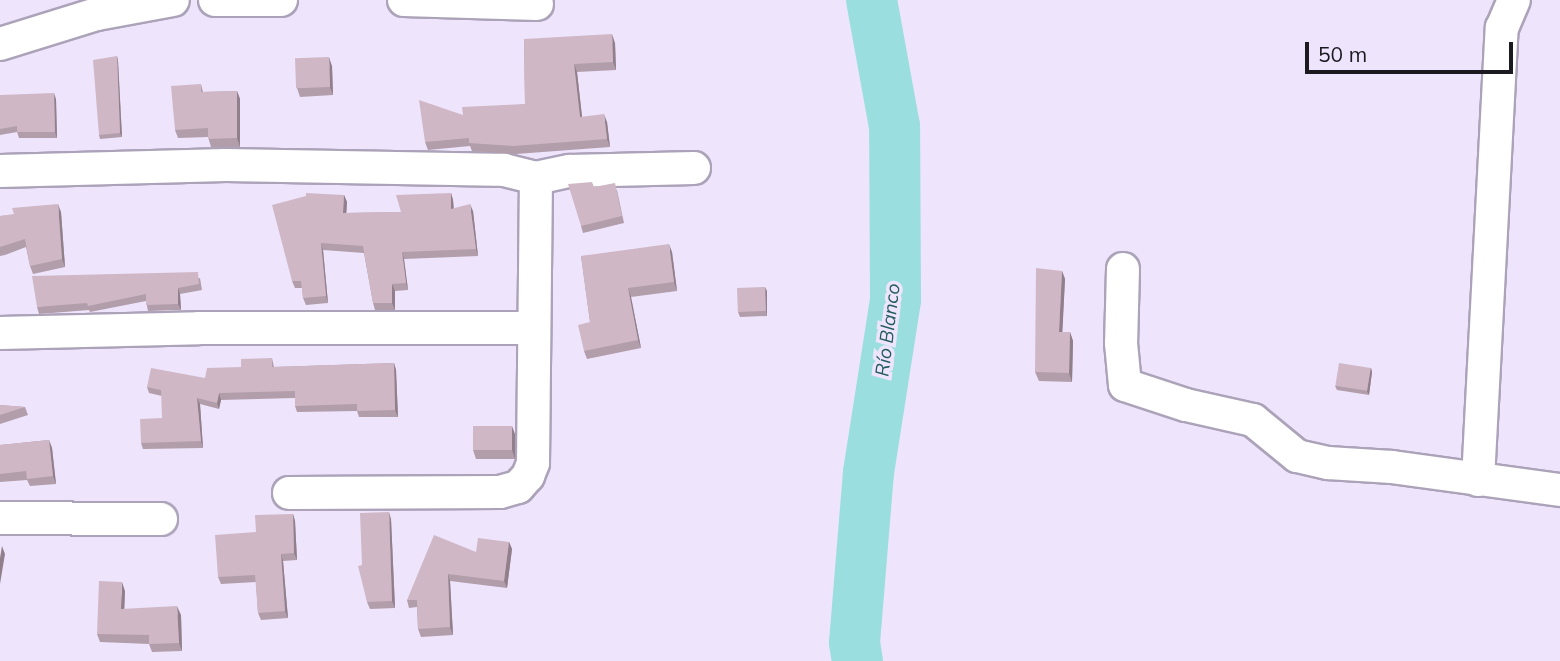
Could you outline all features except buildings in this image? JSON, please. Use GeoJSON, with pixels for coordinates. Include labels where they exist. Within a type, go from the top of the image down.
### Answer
{"type":"FeatureCollection","features":[{"type":"Feature","properties":{"kind":"street"},"geometry":{"type":"LineString","coordinates":[[0,44],[97,14],[173,0]]}},
{"type":"Feature","properties":{"kind":"street"},"geometry":{"type":"LineString","coordinates":[[215,0],[281,0]]}},
{"type":"Feature","properties":{"kind":"street"},"geometry":{"type":"LineString","coordinates":[[404,0],[537,4]]}},
{"type":"Feature","properties":{"kind":"street"},"geometry":{"type":"LineString","coordinates":[[1478,480],[1502,28],[1514,0]]}},
{"type":"Feature","properties":{"kind":"street"},"geometry":{"type":"LineString","coordinates":[[0,171],[240,165],[504,170],[536,178],[570,171],[694,168]]}},
{"type":"Feature","properties":{"kind":"street"},"geometry":{"type":"LineString","coordinates":[[289,493],[500,492],[518,487],[528,476],[533,463],[536,178]]}},
{"type":"Feature","properties":{"kind":"street"},"geometry":{"type":"LineString","coordinates":[[1123,269],[1121,342],[1125,385],[1186,405],[1253,421],[1297,456],[1328,463],[1392,467],[1560,490]]}},
{"type":"Feature","properties":{"kind":"street"},"geometry":{"type":"LineString","coordinates":[[0,333],[200,328],[534,328]]}},
{"type":"Feature","properties":{"kind":"street"},"geometry":{"type":"LineString","coordinates":[[0,518],[161,519]]}},
{"type":"Feature","properties":{"kind":"waterway","name":"Río Blanco"},"geometry":{"type":"LineString","coordinates":[[857,661],[854,642],[868,472],[895,299],[894,126],[871,0]]}}]}
